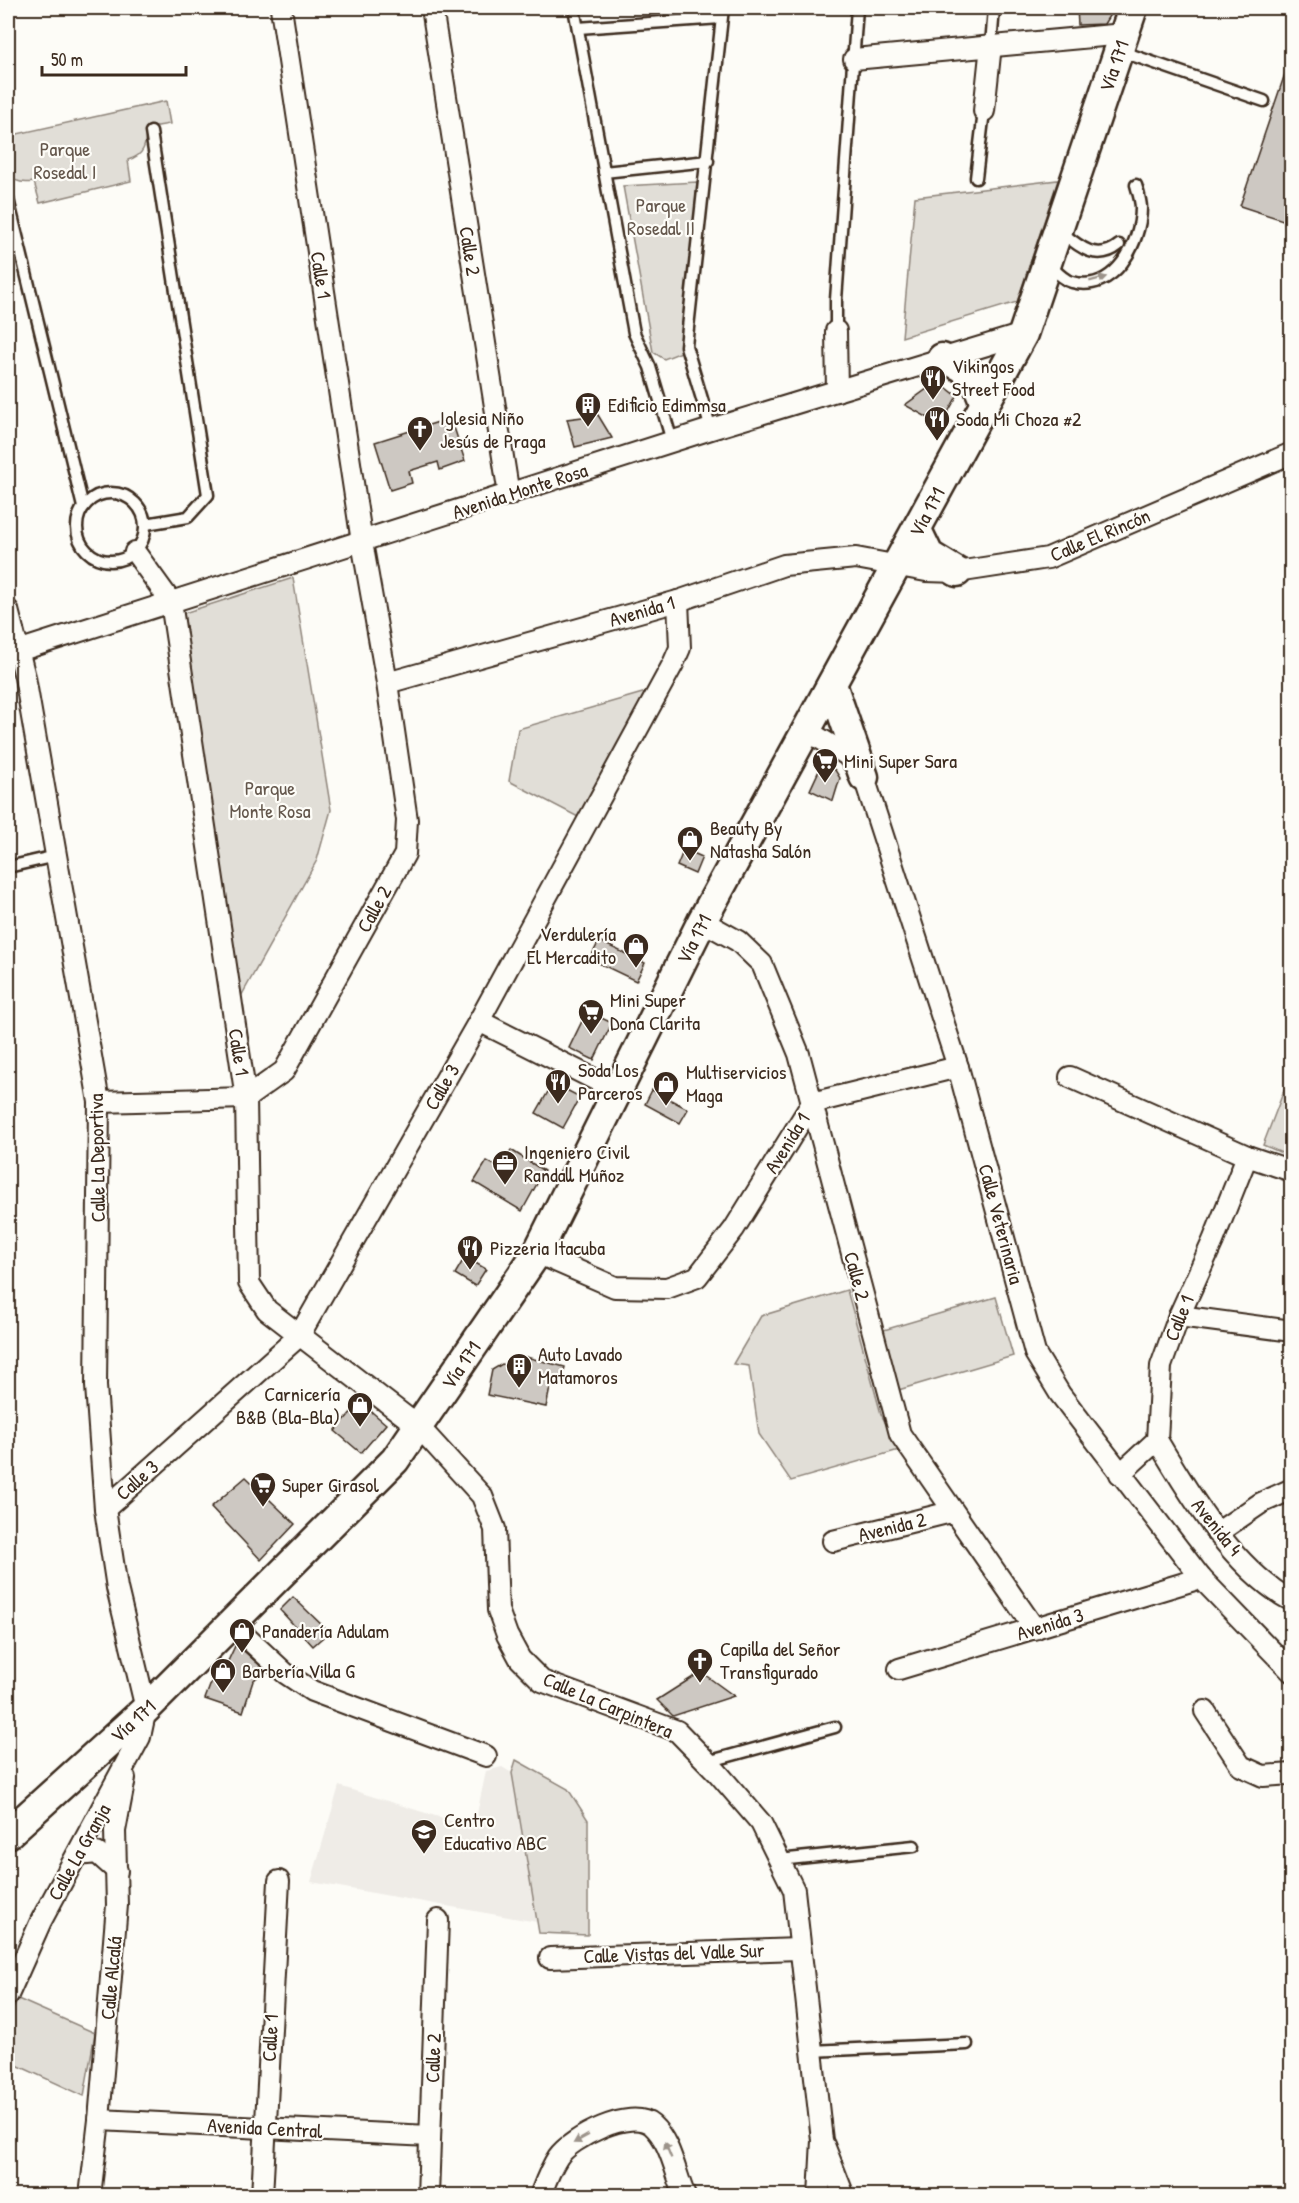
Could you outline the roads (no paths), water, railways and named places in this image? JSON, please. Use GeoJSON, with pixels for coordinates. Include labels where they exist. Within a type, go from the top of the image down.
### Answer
{"type":"FeatureCollection","features":[{"type":"Feature","properties":{"kind":"main road","name":"Vía 171"},"geometry":{"type":"LineString","coordinates":[[8,1834],[146,1709],[395,1460],[537,1253],[702,921],[1023,334],[1126,31]]}},
{"type":"Feature","properties":{"kind":"main road"},"geometry":{"type":"LineString","coordinates":[[942,358],[965,367],[976,380],[985,404]]}},
{"type":"Feature","properties":{"kind":"main road"},"geometry":{"type":"LineString","coordinates":[[917,530],[929,555],[957,572]]}},
{"type":"Feature","properties":{"kind":"main road"},"geometry":{"type":"LineString","coordinates":[[832,684],[864,777]]}},
{"type":"Feature","properties":{"kind":"street","name":"Calle 1"},"geometry":{"type":"LineString","coordinates":[[281,8],[362,542]]}},
{"type":"Feature","properties":{"kind":"street","name":"Calle 2"},"geometry":{"type":"LineString","coordinates":[[432,8],[509,495]]}},
{"type":"Feature","properties":{"kind":"street"},"geometry":{"type":"LineString","coordinates":[[854,59],[1126,31]]}},
{"type":"Feature","properties":{"kind":"street"},"geometry":{"type":"LineString","coordinates":[[984,111],[991,45]]}},
{"type":"Feature","properties":{"kind":"street"},"geometry":{"type":"LineString","coordinates":[[836,331],[837,391]]}},
{"type":"Feature","properties":{"kind":"street","name":"Avenida Monte Rosa"},"geometry":{"type":"LineString","coordinates":[[18,651],[672,441],[1023,334]]}},
{"type":"Feature","properties":{"kind":"street","name":"Calle El Rincón"},"geometry":{"type":"LineString","coordinates":[[897,566],[957,572],[1048,558],[1292,453]]}},
{"type":"Feature","properties":{"kind":"street","name":"Calle 2"},"geometry":{"type":"LineString","coordinates":[[246,1098],[284,1071],[405,854],[407,820],[387,682],[362,542]]}},
{"type":"Feature","properties":{"kind":"street"},"geometry":{"type":"LineString","coordinates":[[135,552],[171,602]]}},
{"type":"Feature","properties":{"kind":"street","name":"Avenida 1"},"geometry":{"type":"LineString","coordinates":[[387,682],[678,601],[784,564],[856,558],[897,566]]}},
{"type":"Feature","properties":{"kind":"street","name":"Calle 3"},"geometry":{"type":"LineString","coordinates":[[105,1509],[299,1336],[479,1021],[673,664],[680,648],[678,601]]}},
{"type":"Feature","properties":{"kind":"street","name":"Calle 1"},"geometry":{"type":"LineString","coordinates":[[171,602],[246,1098],[249,1283],[267,1310],[419,1427]]}},
{"type":"Feature","properties":{"kind":"street","name":"Calle La Deportiva"},"geometry":{"type":"LineString","coordinates":[[8,610],[25,677],[99,1102],[96,1386],[105,1509],[117,1588],[146,1709]]}},
{"type":"Feature","properties":{"kind":"street"},"geometry":{"type":"LineString","coordinates":[[8,687],[25,677]]}},
{"type":"Feature","properties":{"kind":"street","name":"Calle Veterinaria"},"geometry":{"type":"LineString","coordinates":[[806,730],[847,755],[864,777],[958,1067],[1035,1353],[1060,1394],[1201,1578],[1292,1672]]}},
{"type":"Feature","properties":{"kind":"street","name":"Calle 2"},"geometry":{"type":"LineString","coordinates":[[702,921],[738,941],[762,964],[799,1054],[900,1434],[951,1512],[1035,1629]]}},
{"type":"Feature","properties":{"kind":"street"},"geometry":{"type":"LineString","coordinates":[[479,1021],[618,1091]]}},
{"type":"Feature","properties":{"kind":"street","name":"Avenida 1"},"geometry":{"type":"LineString","coordinates":[[537,1253],[615,1287],[667,1288],[697,1277],[734,1229],[812,1103],[958,1067]]}},
{"type":"Feature","properties":{"kind":"street"},"geometry":{"type":"LineString","coordinates":[[1070,1077],[1247,1156],[1292,1171]]}},
{"type":"Feature","properties":{"kind":"street"},"geometry":{"type":"LineString","coordinates":[[99,1102],[246,1098]]}},
{"type":"Feature","properties":{"kind":"street","name":"Calle 1"},"geometry":{"type":"LineString","coordinates":[[1157,1440],[1161,1366],[1179,1316],[1213,1241],[1247,1156]]}},
{"type":"Feature","properties":{"kind":"street"},"geometry":{"type":"LineString","coordinates":[[1179,1316],[1292,1331]]}},
{"type":"Feature","properties":{"kind":"street","name":"Calle La Carpintera"},"geometry":{"type":"LineString","coordinates":[[419,1427],[482,1496],[495,1529],[498,1610],[507,1635],[520,1659],[542,1681],[676,1731],[761,1822],[794,1890],[822,2140],[819,2196]]}},
{"type":"Feature","properties":{"kind":"street"},"geometry":{"type":"LineString","coordinates":[[1120,1474],[1157,1440]]}},
{"type":"Feature","properties":{"kind":"street","name":"Avenida 4"},"geometry":{"type":"LineString","coordinates":[[1157,1440],[1217,1533],[1276,1593],[1292,1600]]}},
{"type":"Feature","properties":{"kind":"street"},"geometry":{"type":"LineString","coordinates":[[1217,1533],[1261,1503],[1292,1489]]}},
{"type":"Feature","properties":{"kind":"street","name":"Avenida 2"},"geometry":{"type":"LineString","coordinates":[[833,1541],[951,1512]]}},
{"type":"Feature","properties":{"kind":"street","name":"Avenida 3"},"geometry":{"type":"LineString","coordinates":[[898,1669],[1201,1578]]}},
{"type":"Feature","properties":{"kind":"street"},"geometry":{"type":"LineString","coordinates":[[232,1624],[285,1673],[312,1691],[486,1756]]}},
{"type":"Feature","properties":{"kind":"street","name":"Calle La Granja"},"geometry":{"type":"LineString","coordinates":[[8,1995],[41,1922],[129,1760],[140,1737],[146,1709]]}},
{"type":"Feature","properties":{"kind":"street"},"geometry":{"type":"LineString","coordinates":[[1205,1711],[1241,1766],[1263,1776],[1292,1774]]}},
{"type":"Feature","properties":{"kind":"street","name":"Calle Alcalá"},"geometry":{"type":"LineString","coordinates":[[90,2196],[99,2120],[117,1905],[116,1831],[129,1760]]}},
{"type":"Feature","properties":{"kind":"street"},"geometry":{"type":"LineString","coordinates":[[77,1855],[97,1853],[117,1871]]}},
{"type":"Feature","properties":{"kind":"street","name":"Calle 1"},"geometry":{"type":"LineString","coordinates":[[262,2196],[279,1881]]}},
{"type":"Feature","properties":{"kind":"street","name":"Calle 2"},"geometry":{"type":"LineString","coordinates":[[429,2196],[438,1920]]}},
{"type":"Feature","properties":{"kind":"street","name":"Calle Vistas del Valle Sur"},"geometry":{"type":"LineString","coordinates":[[550,1958],[799,1948]]}},
{"type":"Feature","properties":{"kind":"street"},"geometry":{"type":"LineString","coordinates":[[540,2196],[558,2156],[573,2143],[606,2125],[635,2118],[651,2124],[665,2143],[685,2196]]}},
{"type":"Feature","properties":{"kind":"street","name":"Avenida Central"},"geometry":{"type":"LineString","coordinates":[[99,2120],[430,2136]]}},
{"type":"Feature","properties":{"kind":"street"},"geometry":{"type":"LineString","coordinates":[[822,2140],[844,2196]]}},
{"type":"Feature","properties":{"kind":"lane"},"geometry":{"type":"LineString","coordinates":[[574,8],[634,333],[650,367],[672,441]]}},
{"type":"Feature","properties":{"kind":"lane"},"geometry":{"type":"LineString","coordinates":[[836,331],[836,300],[857,8]]}},
{"type":"Feature","properties":{"kind":"lane"},"geometry":{"type":"LineString","coordinates":[[991,45],[994,8]]}},
{"type":"Feature","properties":{"kind":"lane"},"geometry":{"type":"LineString","coordinates":[[579,28],[722,13],[708,161],[686,346],[711,429]]}},
{"type":"Feature","properties":{"kind":"lane"},"geometry":{"type":"LineString","coordinates":[[1126,31],[1264,101]]}},
{"type":"Feature","properties":{"kind":"lane"},"geometry":{"type":"LineString","coordinates":[[976,178],[984,111]]}},
{"type":"Feature","properties":{"kind":"lane"},"geometry":{"type":"LineString","coordinates":[[146,524],[188,517],[208,495],[151,132]]}},
{"type":"Feature","properties":{"kind":"lane"},"geometry":{"type":"LineString","coordinates":[[604,172],[708,161]]}},
{"type":"Feature","properties":{"kind":"lane"},"geometry":{"type":"LineString","coordinates":[[1047,263],[1070,282],[1082,284],[1107,277],[1131,253],[1136,240],[1142,207],[1136,185]]}},
{"type":"Feature","properties":{"kind":"lane"},"geometry":{"type":"LineString","coordinates":[[8,199],[83,507],[77,527],[79,538],[85,549],[104,560],[121,560],[135,552],[142,542],[146,524],[143,513],[135,503],[126,496],[102,494],[83,507]]}},
{"type":"Feature","properties":{"kind":"lane"},"geometry":{"type":"LineString","coordinates":[[1058,230],[1083,249],[1095,253],[1109,252],[1119,244]]}},
{"type":"Feature","properties":{"kind":"lane"},"geometry":{"type":"LineString","coordinates":[[8,867],[56,856]]}},
{"type":"Feature","properties":{"kind":"lane"},"geometry":{"type":"LineString","coordinates":[[707,1762],[835,1727]]}},
{"type":"Feature","properties":{"kind":"lane"},"geometry":{"type":"LineString","coordinates":[[779,1860],[914,1846]]}},
{"type":"Feature","properties":{"kind":"lane"},"geometry":{"type":"LineString","coordinates":[[811,2051],[967,2044]]}},
{"type":"Feature","properties":{"kind":"place","name":"Vikingos Street Food"},"geometry":{"type":"Point","coordinates":[933,401]}},
{"type":"Feature","properties":{"kind":"place","name":"Edificio Edimmsa"},"geometry":{"type":"Point","coordinates":[588,428]}},
{"type":"Feature","properties":{"kind":"place","name":"Soda Mi Choza #2"},"geometry":{"type":"Point","coordinates":[937,442]}},
{"type":"Feature","properties":{"kind":"place","name":"Iglesia Niño Jesús de Praga"},"geometry":{"type":"Point","coordinates":[420,452]}},
{"type":"Feature","properties":{"kind":"place","name":"Mini Super Sara"},"geometry":{"type":"Point","coordinates":[825,784]}},
{"type":"Feature","properties":{"kind":"place","name":"Beauty By Natasha Salón"},"geometry":{"type":"Point","coordinates":[690,862]}},
{"type":"Feature","properties":{"kind":"place","name":"Verdulería El Mercadito"},"geometry":{"type":"Point","coordinates":[636,969]}},
{"type":"Feature","properties":{"kind":"place","name":"Mini Super Dona Clarita"},"geometry":{"type":"Point","coordinates":[591,1035]}},
{"type":"Feature","properties":{"kind":"place","name":"Soda Los Parceros"},"geometry":{"type":"Point","coordinates":[558,1105]}},
{"type":"Feature","properties":{"kind":"place","name":"Multiservicios Maga"},"geometry":{"type":"Point","coordinates":[666,1107]}},
{"type":"Feature","properties":{"kind":"place","name":"Ingeniero Civil Randall Muñoz"},"geometry":{"type":"Point","coordinates":[505,1186]}},
{"type":"Feature","properties":{"kind":"place","name":"Pizzeria Itacuba"},"geometry":{"type":"Point","coordinates":[470,1271]}},
{"type":"Feature","properties":{"kind":"place","name":"Auto Lavado Matamoros"},"geometry":{"type":"Point","coordinates":[519,1389]}},
{"type":"Feature","properties":{"kind":"place","name":"Carnicería B&B (Bla-Bla)"},"geometry":{"type":"Point","coordinates":[360,1428]}},
{"type":"Feature","properties":{"kind":"place","name":"Super Girasol"},"geometry":{"type":"Point","coordinates":[263,1508]}},
{"type":"Feature","properties":{"kind":"place","name":"Panadería Adulam"},"geometry":{"type":"Point","coordinates":[242,1654]}},
{"type":"Feature","properties":{"kind":"place","name":"Capilla del Señor Transfigurado"},"geometry":{"type":"Point","coordinates":[700,1684]}},
{"type":"Feature","properties":{"kind":"place","name":"Barbería Villa G"},"geometry":{"type":"Point","coordinates":[223,1694]}},
{"type":"Feature","properties":{"kind":"place","name":"Centro Educativo ABC"},"geometry":{"type":"Point","coordinates":[424,1855]}},
{"type":"Feature","properties":{"kind":"park label","name":"Parque Rosedal I"},"geometry":{"type":"Point","coordinates":[65,160]}},
{"type":"Feature","properties":{"kind":"park label","name":"Parque Rosedal II"},"geometry":{"type":"Point","coordinates":[661,216]}},
{"type":"Feature","properties":{"kind":"park label","name":"Parque Monte Rosa"},"geometry":{"type":"Point","coordinates":[270,800]}}]}
